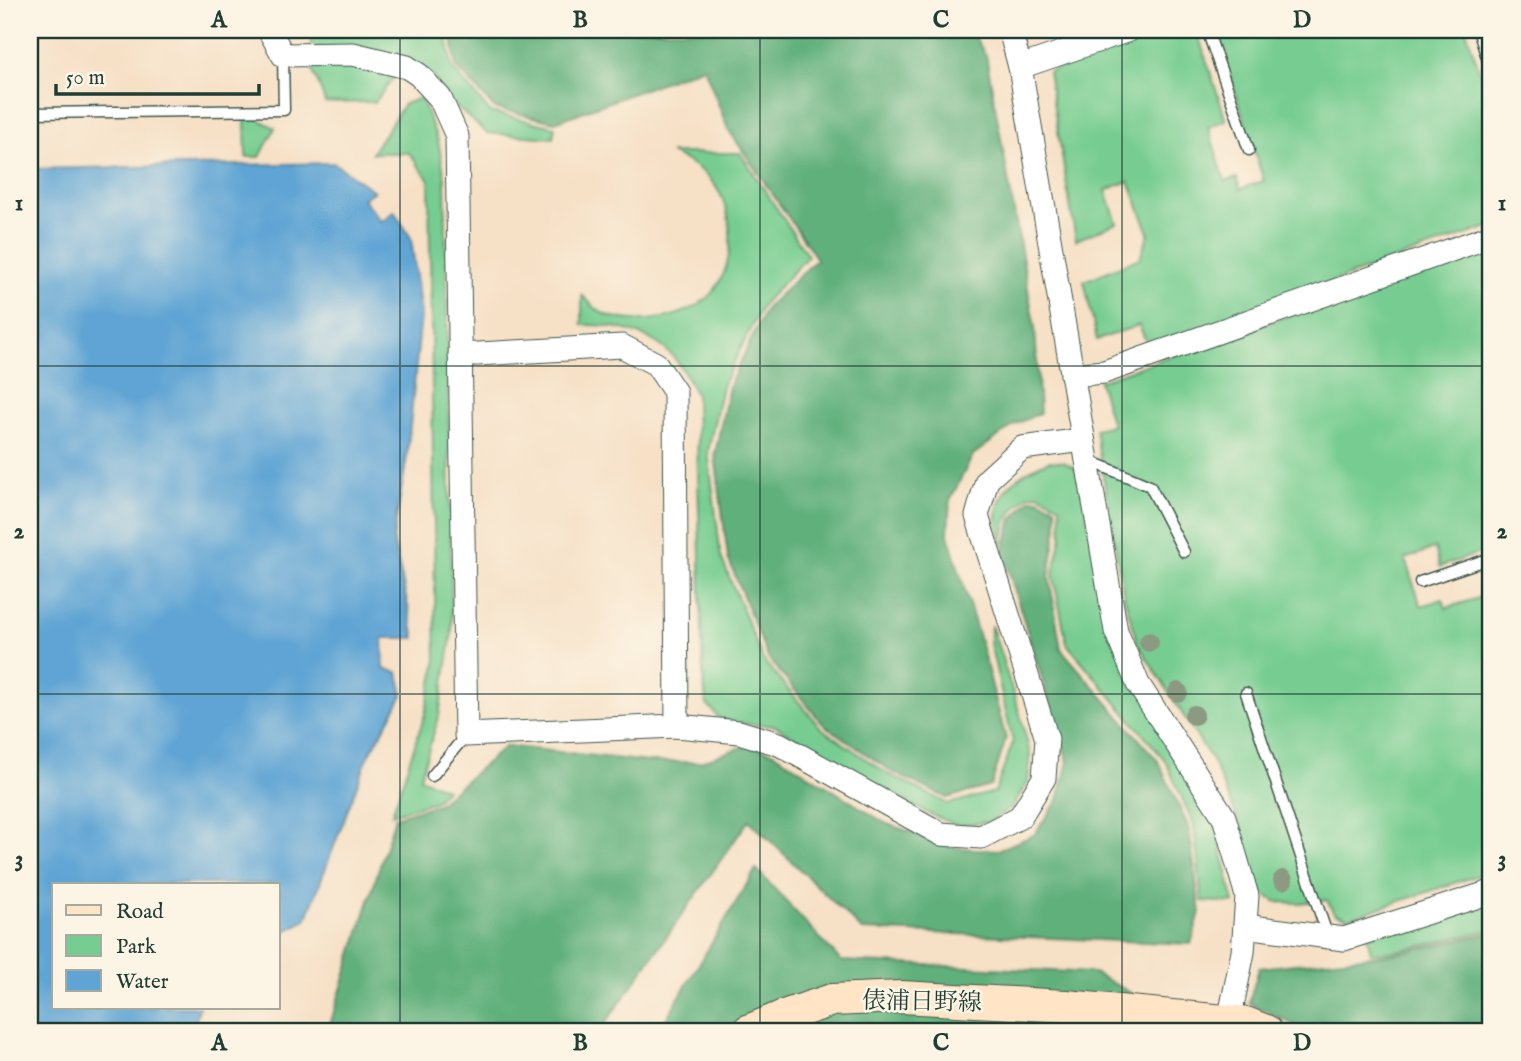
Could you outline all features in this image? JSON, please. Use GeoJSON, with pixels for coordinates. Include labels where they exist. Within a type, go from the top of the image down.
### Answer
{"type":"FeatureCollection","features":[{"type":"Feature","properties":{"kind":"main road","name":"俵浦日野線"},"geometry":{"type":"LineString","coordinates":[[748,1031],[832,1000],[901,997],[1066,1006],[1228,1021],[1246,1023],[1266,1031]]}},
{"type":"Feature","properties":{"kind":"street"},"geometry":{"type":"LineString","coordinates":[[269,30],[282,55],[353,54],[407,66],[440,98],[457,136],[466,735],[677,726],[739,732],[779,744],[941,834],[981,838],[1020,817],[1044,778],[1048,739],[976,516],[987,480],[1022,448],[1084,450]]}},
{"type":"Feature","properties":{"kind":"street"},"geometry":{"type":"LineString","coordinates":[[1010,30],[1020,67],[1116,631],[1138,684],[1224,817],[1247,896],[1243,952],[1228,1021]]}},
{"type":"Feature","properties":{"kind":"street"},"geometry":{"type":"LineString","coordinates":[[1020,67],[1129,30]]}},
{"type":"Feature","properties":{"kind":"street"},"geometry":{"type":"LineString","coordinates":[[1072,375],[1104,372],[1491,236]]}},
{"type":"Feature","properties":{"kind":"street"},"geometry":{"type":"LineString","coordinates":[[460,355],[621,346],[656,364],[675,392],[677,726]]}},
{"type":"Feature","properties":{"kind":"street"},"geometry":{"type":"LineString","coordinates":[[1245,926],[1344,939],[1491,892]]}},
{"type":"Feature","properties":{"kind":"lane"},"geometry":{"type":"LineString","coordinates":[[1207,30],[1250,150]]}},
{"type":"Feature","properties":{"kind":"lane"},"geometry":{"type":"LineString","coordinates":[[1478,30],[1490,67]]}},
{"type":"Feature","properties":{"kind":"lane"},"geometry":{"type":"LineString","coordinates":[[30,113],[284,110],[282,55]]}},
{"type":"Feature","properties":{"kind":"lane"},"geometry":{"type":"LineString","coordinates":[[1084,450],[1150,486],[1184,552]]}},
{"type":"Feature","properties":{"kind":"lane"},"geometry":{"type":"LineString","coordinates":[[1420,582],[1491,558]]}},
{"type":"Feature","properties":{"kind":"lane"},"geometry":{"type":"LineString","coordinates":[[1246,693],[1328,937]]}},
{"type":"Feature","properties":{"kind":"lane"},"geometry":{"type":"LineString","coordinates":[[432,776],[466,735]]}},
{"type":"Feature","properties":{"kind":"green space"},"geometry":{"type":"Polygon","coordinates":[[[314,30],[446,30],[452,68],[490,112],[555,127],[553,138],[487,133],[447,99],[432,74],[310,45],[314,30]]]}},
{"type":"Feature","properties":{"kind":"green space"},"geometry":{"type":"Polygon","coordinates":[[[451,30],[970,30],[986,55],[1035,328],[1040,413],[1014,425],[973,455],[950,500],[948,534],[1006,739],[991,786],[947,798],[892,772],[823,724],[768,658],[728,558],[715,454],[729,386],[766,308],[817,259],[728,129],[704,67],[555,122],[494,108],[456,66],[451,30]]]}},
{"type":"Feature","properties":{"kind":"green space"},"geometry":{"type":"Polygon","coordinates":[[[1167,30],[1191,30],[1200,41],[1226,120],[1208,127],[1225,181],[1237,178],[1240,189],[1264,181],[1215,30],[1466,30],[1488,97],[1491,96],[1491,226],[1148,346],[1139,325],[1097,340],[1084,281],[1140,258],[1149,233],[1129,181],[1106,190],[1117,223],[1076,240],[1048,72],[1167,30]]]}},
{"type":"Feature","properties":{"kind":"green space"},"geometry":{"type":"Polygon","coordinates":[[[310,63],[354,67],[395,76],[375,102],[325,103],[310,63]]]}},
{"type":"Feature","properties":{"kind":"green space"},"geometry":{"type":"Polygon","coordinates":[[[421,98],[438,141],[445,178],[452,632],[439,716],[420,778],[446,789],[435,801],[392,814],[425,714],[436,665],[429,180],[409,153],[372,153],[404,104],[421,98]]]}},
{"type":"Feature","properties":{"kind":"green space"},"geometry":{"type":"Polygon","coordinates":[[[245,119],[258,119],[275,128],[260,157],[246,157],[245,119]]]}},
{"type":"Feature","properties":{"kind":"green space"},"geometry":{"type":"Polygon","coordinates":[[[670,153],[740,153],[808,256],[763,304],[722,386],[708,451],[721,557],[763,660],[821,728],[888,774],[948,804],[995,792],[1013,742],[990,643],[991,625],[1030,754],[1028,782],[1012,807],[990,822],[957,825],[927,813],[775,726],[736,723],[719,718],[706,703],[696,395],[675,359],[656,343],[626,330],[582,325],[582,295],[599,311],[615,318],[663,318],[693,308],[715,289],[722,276],[730,246],[728,215],[723,200],[702,171],[670,153]]]}},
{"type":"Feature","properties":{"kind":"green space"},"geometry":{"type":"Polygon","coordinates":[[[1491,246],[1491,549],[1440,567],[1435,548],[1405,559],[1421,606],[1443,599],[1446,608],[1485,596],[1481,578],[1491,574],[1491,871],[1349,918],[1334,913],[1327,900],[1277,902],[1262,893],[1249,864],[1241,826],[1213,762],[1138,644],[1124,596],[1095,429],[1112,425],[1099,381],[1491,246]]]}},
{"type":"Feature","properties":{"kind":"green space"},"geometry":{"type":"Polygon","coordinates":[[[1049,461],[1064,462],[1075,468],[1082,490],[1108,630],[1215,822],[1234,903],[1202,901],[1194,825],[1165,760],[1067,644],[1053,575],[1062,536],[1060,506],[1039,494],[1029,495],[1015,508],[1006,522],[1001,546],[997,517],[1003,494],[1023,474],[1049,461]]]}},
{"type":"Feature","properties":{"kind":"green space"},"geometry":{"type":"Polygon","coordinates":[[[1030,499],[1039,499],[1056,508],[1057,527],[1049,576],[1061,649],[1158,761],[1189,828],[1200,912],[1191,944],[862,930],[749,820],[600,1031],[328,1031],[395,817],[438,804],[506,746],[649,762],[700,762],[747,745],[772,752],[885,823],[957,848],[998,850],[1034,835],[1058,800],[1068,762],[1003,553],[1012,519],[1030,499]]]}},
{"type":"Feature","properties":{"kind":"green space"},"geometry":{"type":"Polygon","coordinates":[[[756,869],[841,961],[1094,973],[1202,1031],[659,1031],[756,869]]]}},
{"type":"Feature","properties":{"kind":"green space"},"geometry":{"type":"Polygon","coordinates":[[[1491,898],[1491,930],[1391,952],[1371,953],[1367,936],[1491,898]]]}},
{"type":"Feature","properties":{"kind":"green space"},"geometry":{"type":"Polygon","coordinates":[[[1491,933],[1491,1031],[1307,1031],[1249,1003],[1259,968],[1392,954],[1491,933]]]}},
{"type":"Feature","properties":{"kind":"water"},"geometry":{"type":"Polygon","coordinates":[[[334,163],[374,191],[363,199],[382,222],[394,211],[411,238],[421,315],[407,456],[393,539],[415,638],[383,638],[384,669],[398,672],[403,695],[367,759],[306,920],[280,934],[280,883],[52,883],[52,1009],[199,1009],[194,1031],[30,1031],[30,169],[334,163]]]}}]}
